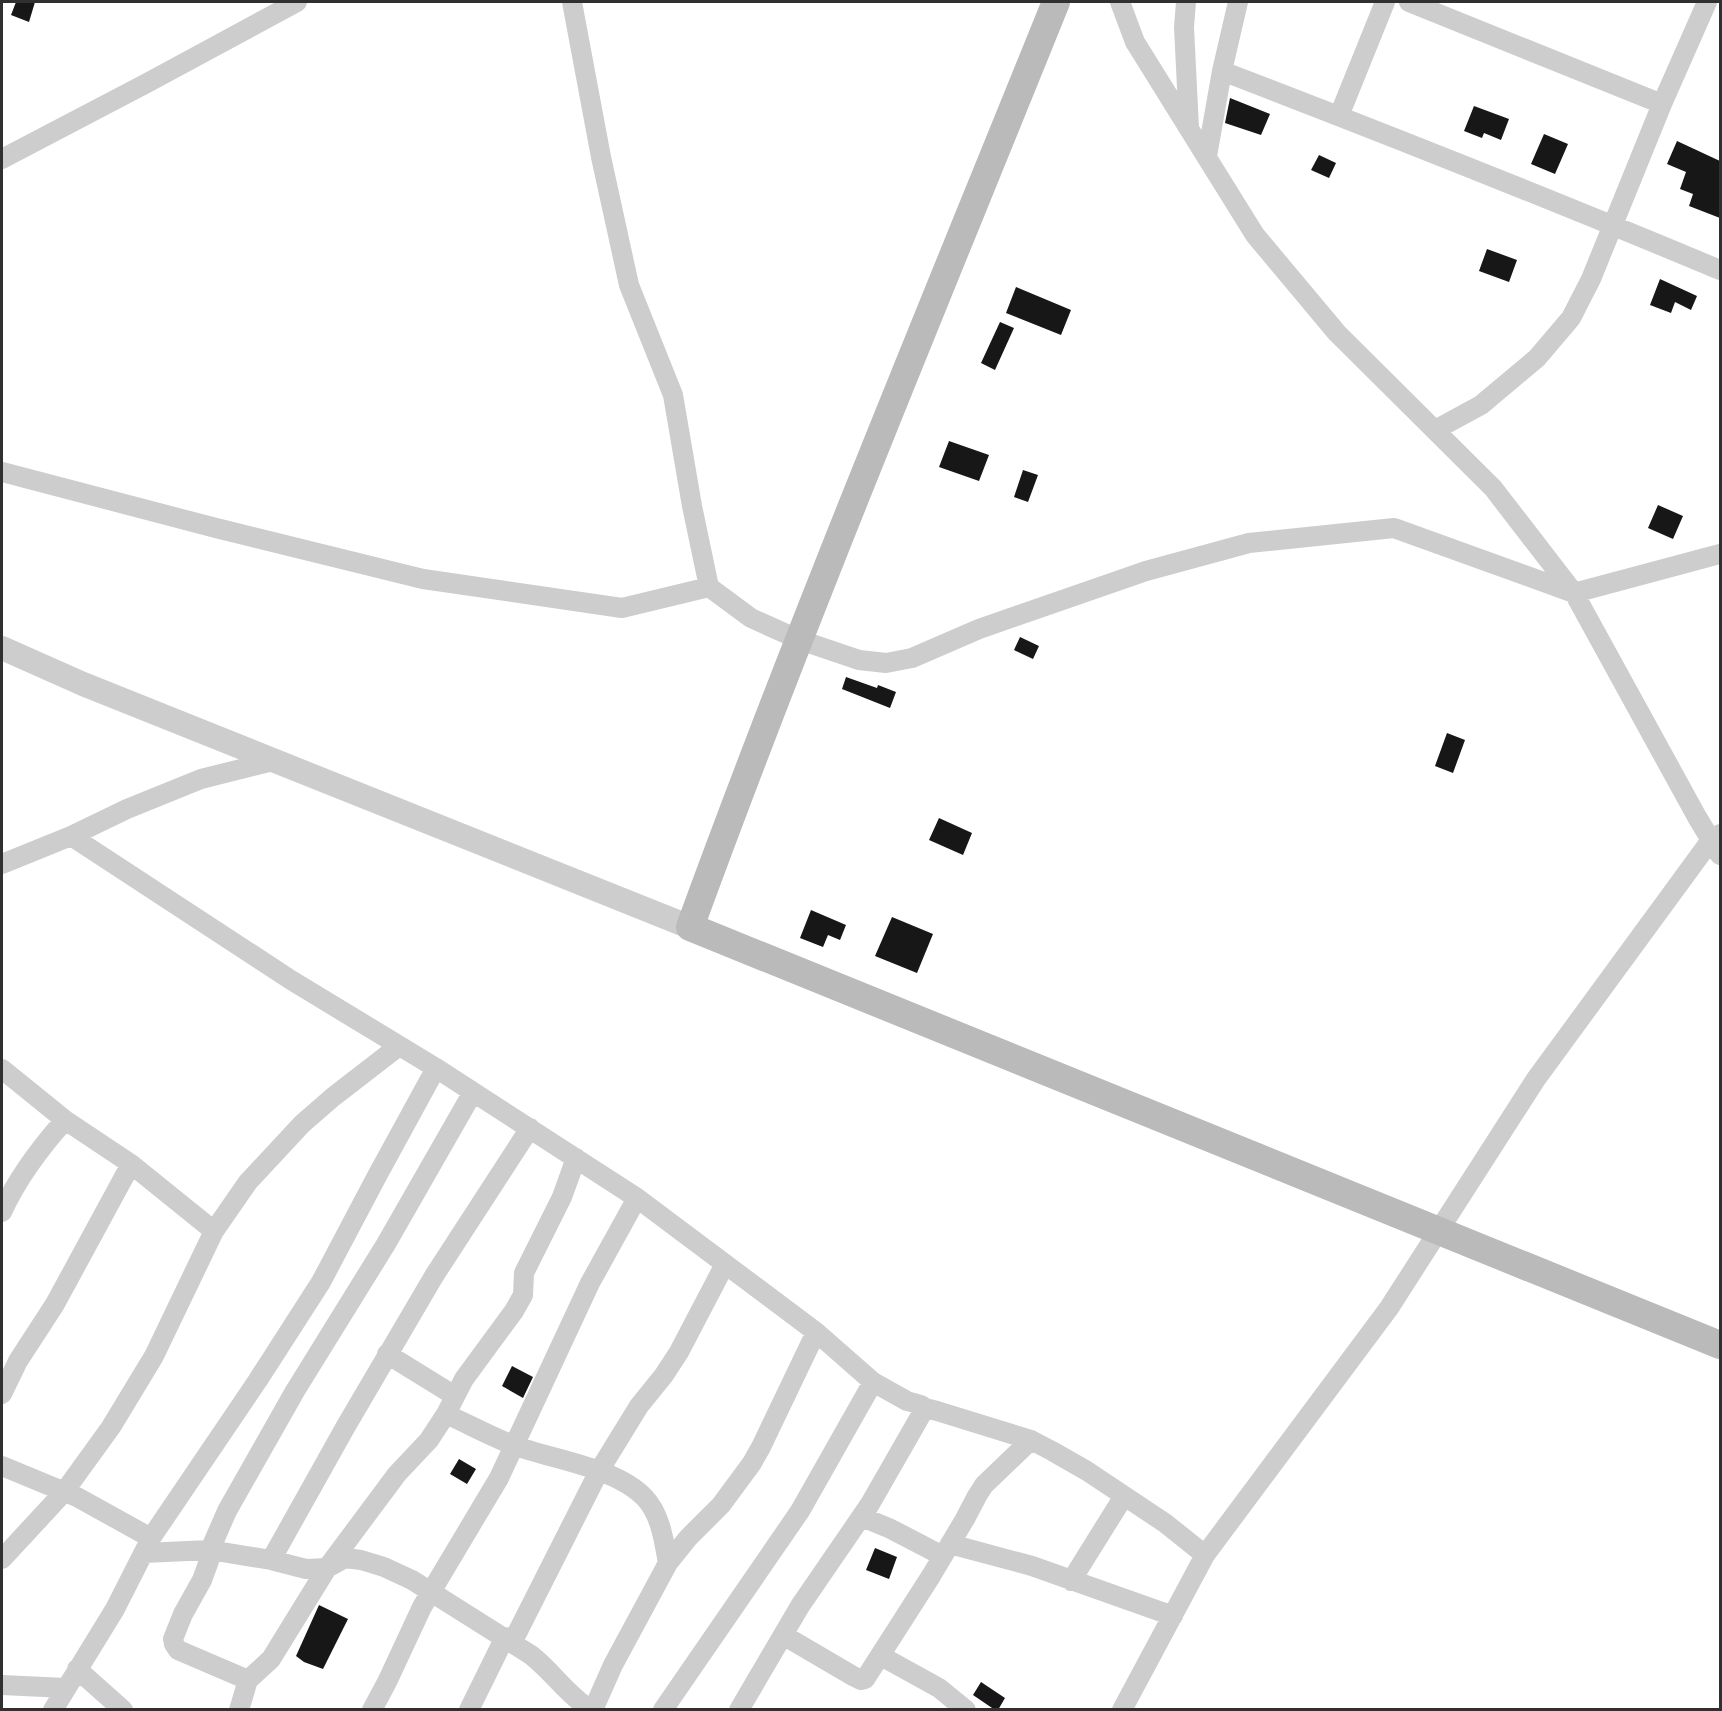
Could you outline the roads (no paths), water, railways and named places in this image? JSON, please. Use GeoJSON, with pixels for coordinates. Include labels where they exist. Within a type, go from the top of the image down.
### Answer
{"type":"FeatureCollection","features":[{"type":"Feature","properties":{"kind":"main road"},"geometry":{"type":"LineString","coordinates":[[1056,2],[800,640],[690,927],[1720,1345]]}},
{"type":"Feature","properties":{"kind":"street"},"geometry":{"type":"LineString","coordinates":[[2,159],[297,2]]}},
{"type":"Feature","properties":{"kind":"street"},"geometry":{"type":"LineString","coordinates":[[572,2],[601,158],[629,285],[673,394],[692,506],[709,587],[751,618],[800,640],[859,660],[886,663],[912,658],[979,629],[1146,571],[1249,543],[1394,528],[1574,593],[1720,554]]}},
{"type":"Feature","properties":{"kind":"street"},"geometry":{"type":"LineString","coordinates":[[1119,2],[1135,42],[1255,235],[1337,333],[1493,488],[1574,593],[1697,818],[1717,843],[1536,1079],[1389,1308],[1205,1555],[1122,1710]]}},
{"type":"Feature","properties":{"kind":"street"},"geometry":{"type":"LineString","coordinates":[[1186,2],[1184,27],[1189,129]]}},
{"type":"Feature","properties":{"kind":"street"},"geometry":{"type":"LineString","coordinates":[[1207,156],[1222,71],[1238,2]]}},
{"type":"Feature","properties":{"kind":"street"},"geometry":{"type":"LineString","coordinates":[[1339,116],[1385,2]]}},
{"type":"Feature","properties":{"kind":"street"},"geometry":{"type":"LineString","coordinates":[[1409,2],[1662,104]]}},
{"type":"Feature","properties":{"kind":"street"},"geometry":{"type":"LineString","coordinates":[[1435,429],[1481,405],[1537,358],[1570,318],[1591,279],[1662,104],[1707,2]]}},
{"type":"Feature","properties":{"kind":"street"},"geometry":{"type":"LineString","coordinates":[[1222,71],[1613,225],[1720,270]]}},
{"type":"Feature","properties":{"kind":"street"},"geometry":{"type":"LineString","coordinates":[[2,472],[423,579],[622,608],[709,587]]}},
{"type":"Feature","properties":{"kind":"street"},"geometry":{"type":"LineString","coordinates":[[2,648],[83,684],[690,927]]}},
{"type":"Feature","properties":{"kind":"street"},"geometry":{"type":"LineString","coordinates":[[2,864],[201,779],[273,761]]}},
{"type":"Feature","properties":{"kind":"street"},"geometry":{"type":"LineString","coordinates":[[71,836],[291,980],[436,1068],[637,1198],[816,1332],[873,1382],[907,1401],[926,1408],[1031,1440],[1088,1471],[1165,1523],[1205,1555]]}},
{"type":"Feature","properties":{"kind":"street"},"geometry":{"type":"LineString","coordinates":[[2,1559],[64,1492],[111,1426],[154,1356],[214,1231],[248,1182],[302,1124],[399,1046]]}},
{"type":"Feature","properties":{"kind":"street"},"geometry":{"type":"LineString","coordinates":[[52,1710],[115,1609],[148,1545],[287,1337],[321,1282],[436,1068]]}},
{"type":"Feature","properties":{"kind":"street"},"geometry":{"type":"LineString","coordinates":[[2,1069],[64,1120],[131,1164],[214,1231]]}},
{"type":"Feature","properties":{"kind":"street"},"geometry":{"type":"LineString","coordinates":[[248,1680],[178,1650],[174,1639],[183,1614],[202,1580],[209,1561],[210,1550],[227,1511],[295,1391],[386,1244],[473,1092]]}},
{"type":"Feature","properties":{"kind":"street"},"geometry":{"type":"LineString","coordinates":[[2,1212],[43,1145],[64,1120]]}},
{"type":"Feature","properties":{"kind":"street"},"geometry":{"type":"LineString","coordinates":[[271,1560],[387,1354],[434,1276],[530,1128]]}},
{"type":"Feature","properties":{"kind":"street"},"geometry":{"type":"LineString","coordinates":[[238,1710],[248,1680],[271,1659],[327,1568],[398,1474],[429,1440],[446,1414],[464,1379],[523,1295],[524,1273],[562,1197],[576,1158]]}},
{"type":"Feature","properties":{"kind":"street"},"geometry":{"type":"LineString","coordinates":[[2,1394],[18,1361],[55,1304],[131,1164]]}},
{"type":"Feature","properties":{"kind":"street"},"geometry":{"type":"LineString","coordinates":[[372,1710],[422,1607],[499,1478],[590,1283],[637,1198]]}},
{"type":"Feature","properties":{"kind":"street"},"geometry":{"type":"LineString","coordinates":[[469,1710],[599,1471],[639,1406],[679,1352],[725,1264]]}},
{"type":"Feature","properties":{"kind":"street"},"geometry":{"type":"LineString","coordinates":[[2,1466],[99,1508],[148,1545],[210,1550],[271,1560],[306,1569],[327,1568],[345,1558],[361,1560],[396,1572],[431,1591],[537,1659],[560,1685],[586,1708],[668,1563],[688,1538],[721,1505],[762,1447],[816,1332]]}},
{"type":"Feature","properties":{"kind":"street"},"geometry":{"type":"LineString","coordinates":[[387,1354],[455,1396]]}},
{"type":"Feature","properties":{"kind":"street"},"geometry":{"type":"LineString","coordinates":[[663,1710],[800,1511],[873,1382]]}},
{"type":"Feature","properties":{"kind":"street"},"geometry":{"type":"LineString","coordinates":[[739,1710],[800,1606],[862,1516],[926,1408]]}},
{"type":"Feature","properties":{"kind":"street"},"geometry":{"type":"LineString","coordinates":[[446,1414],[514,1445],[599,1471],[635,1490],[647,1500],[655,1513],[662,1531],[668,1563]]}},
{"type":"Feature","properties":{"kind":"street"},"geometry":{"type":"LineString","coordinates":[[783,1635],[861,1680],[865,1679],[984,1485],[1031,1440]]}},
{"type":"Feature","properties":{"kind":"street"},"geometry":{"type":"LineString","coordinates":[[1071,1581],[1124,1496]]}},
{"type":"Feature","properties":{"kind":"street"},"geometry":{"type":"LineString","coordinates":[[862,1516],[946,1550],[1032,1566],[1173,1616]]}},
{"type":"Feature","properties":{"kind":"street"},"geometry":{"type":"LineString","coordinates":[[881,1656],[939,1688],[966,1710]]}},
{"type":"Feature","properties":{"kind":"street"},"geometry":{"type":"LineString","coordinates":[[77,1669],[123,1710]]}},
{"type":"Feature","properties":{"kind":"street"},"geometry":{"type":"LineString","coordinates":[[2,1685],[65,1688]]}}]}
